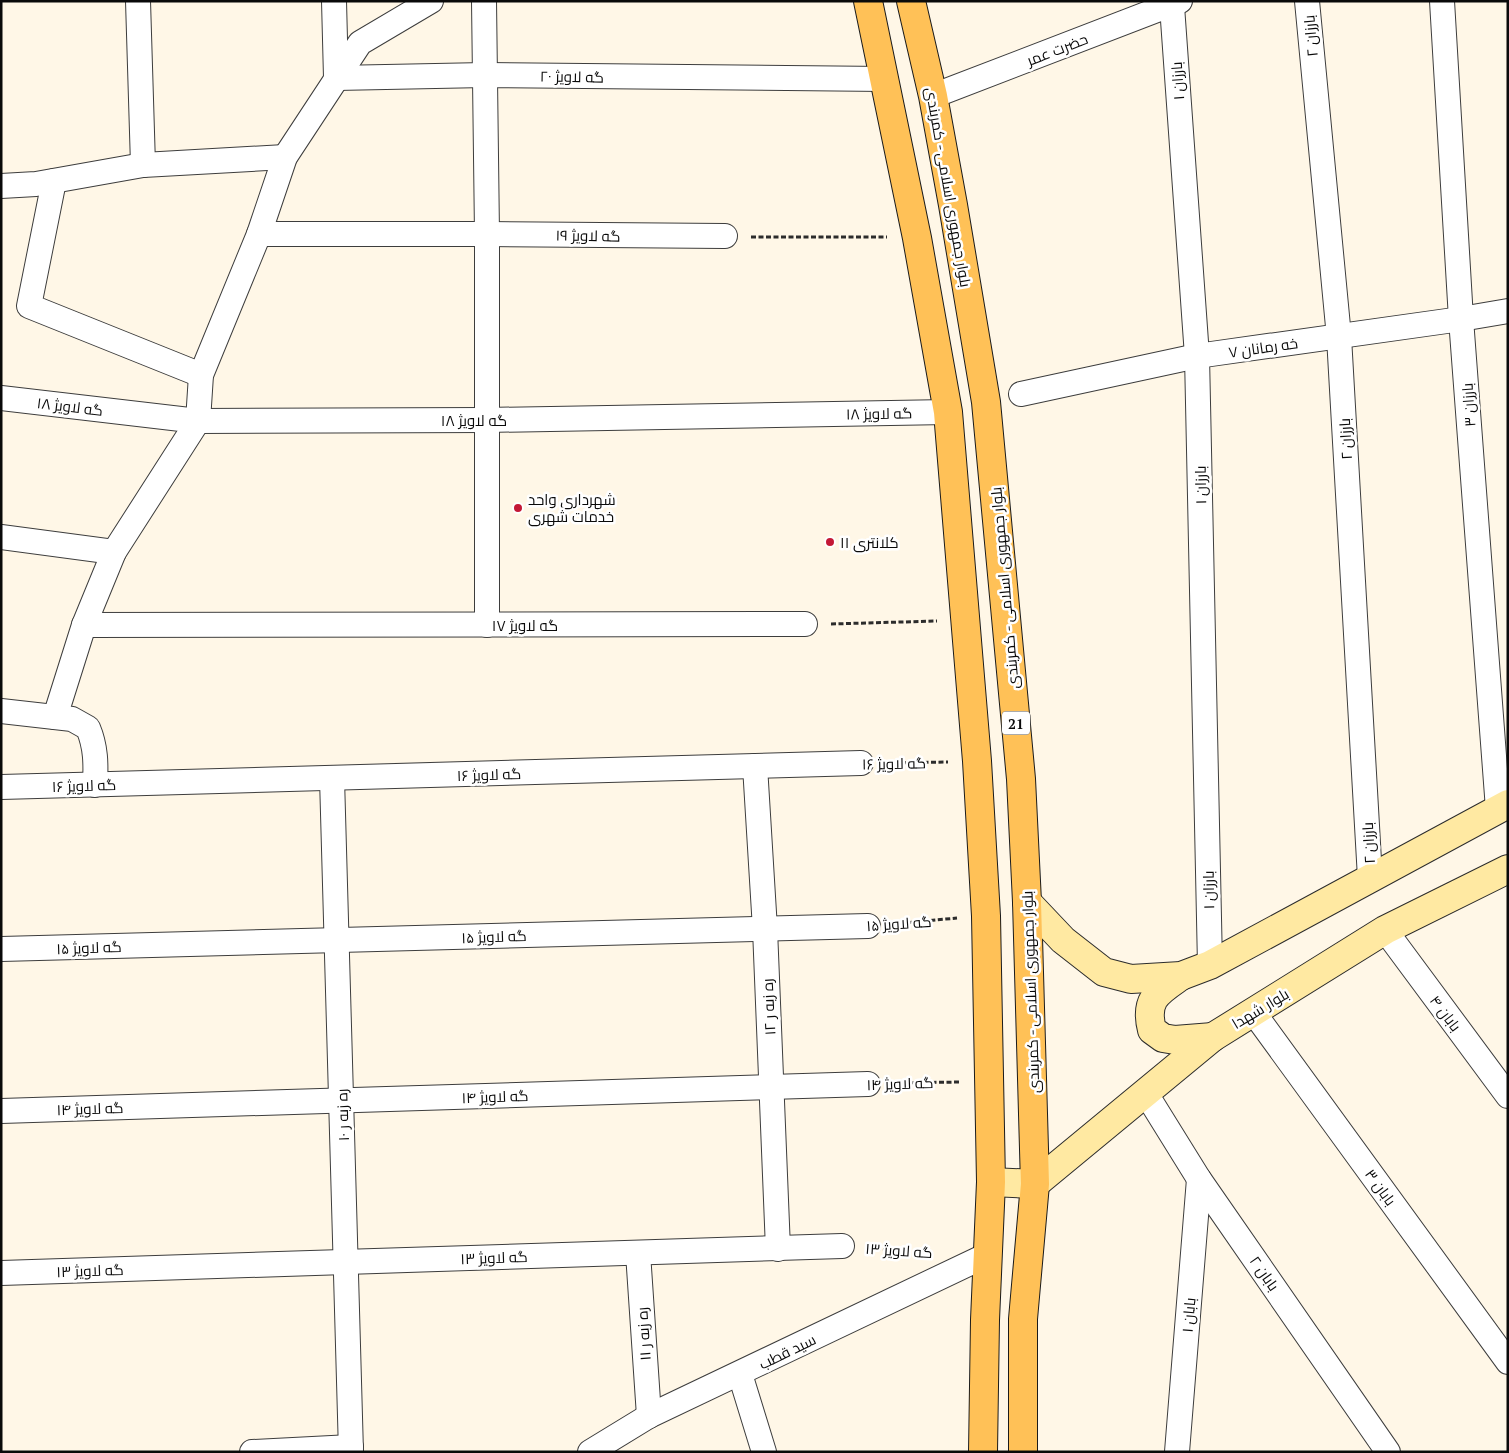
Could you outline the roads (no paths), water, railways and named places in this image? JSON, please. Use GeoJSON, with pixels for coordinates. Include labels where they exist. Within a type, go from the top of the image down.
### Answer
{"type":"FeatureCollection","features":[{"type":"Feature","properties":{"kind":"main road"},"geometry":{"type":"LineString","coordinates":[[868,1],[917,238],[948,412],[966,621],[986,916],[992,1182],[987,1255],[983,1452]]}},
{"type":"Feature","properties":{"kind":"main road","name":"بلوار جمهوری اسلامی - کمربندی"},"geometry":{"type":"LineString","coordinates":[[911,1],[933,96],[986,402],[1021,779],[1027,902],[1035,1184],[1023,1319],[1022,1452]]}},
{"type":"Feature","properties":{"kind":"main road"},"geometry":{"type":"LineString","coordinates":[[1213,1037],[1175,1040],[1163,1038],[1152,1030],[1149,1020],[1149,1009],[1156,994],[1181,976],[1210,965],[1503,806]]}},
{"type":"Feature","properties":{"kind":"main road","name":"بلوار شهدا"},"geometry":{"type":"LineString","coordinates":[[1035,1184],[1213,1037],[1385,930],[1508,869]]}},
{"type":"Feature","properties":{"kind":"main road"},"geometry":{"type":"LineString","coordinates":[[1027,902],[1063,940],[1104,972],[1131,979],[1181,976]]}},
{"type":"Feature","properties":{"kind":"main road"},"geometry":{"type":"LineString","coordinates":[[992,1182],[1035,1184]]}},
{"type":"Feature","properties":{"kind":"main road"},"geometry":{"type":"LineString","coordinates":[[985,1320],[1023,1319]]}},
{"type":"Feature","properties":{"kind":"street"},"geometry":{"type":"LineString","coordinates":[[138,1],[143,165]]}},
{"type":"Feature","properties":{"kind":"street"},"geometry":{"type":"LineString","coordinates":[[334,1],[336,78]]}},
{"type":"Feature","properties":{"kind":"street"},"geometry":{"type":"LineString","coordinates":[[55,717],[84,625],[114,552],[198,421],[201,375],[259,234],[285,157],[360,43],[431,1]]}},
{"type":"Feature","properties":{"kind":"street"},"geometry":{"type":"LineString","coordinates":[[484,1],[487,234],[487,625]]}},
{"type":"Feature","properties":{"kind":"street","name":"بارزان ۲"},"geometry":{"type":"LineString","coordinates":[[1307,1],[1339,337],[1370,878]]}},
{"type":"Feature","properties":{"kind":"street","name":"بارزان ۳"},"geometry":{"type":"LineString","coordinates":[[1442,1],[1461,319],[1503,806]]}},
{"type":"Feature","properties":{"kind":"street","name":"حضرت عمر"},"geometry":{"type":"LineString","coordinates":[[933,96],[1176,3]]}},
{"type":"Feature","properties":{"kind":"street","name":"بارزان ۱"},"geometry":{"type":"LineString","coordinates":[[1176,3],[1197,356],[1210,965]]}},
{"type":"Feature","properties":{"kind":"street","name":"گه لاویژ ۲۰"},"geometry":{"type":"LineString","coordinates":[[336,78],[485,75],[885,79]]}},
{"type":"Feature","properties":{"kind":"street"},"geometry":{"type":"LineString","coordinates":[[1,186],[36,184],[143,165],[285,157]]}},
{"type":"Feature","properties":{"kind":"street"},"geometry":{"type":"LineString","coordinates":[[54,181],[29,306],[201,375]]}},
{"type":"Feature","properties":{"kind":"street","name":"۱۹ گه لاویژ"},"geometry":{"type":"LineString","coordinates":[[259,234],[725,236]]}},
{"type":"Feature","properties":{"kind":"street","name":"خه رمانان ۷"},"geometry":{"type":"LineString","coordinates":[[1021,394],[1197,356],[1339,337],[1508,311]]}},
{"type":"Feature","properties":{"kind":"street","name":"گه لاویژ ۱۸"},"geometry":{"type":"LineString","coordinates":[[1,398],[198,421],[487,420],[948,412]]}},
{"type":"Feature","properties":{"kind":"street"},"geometry":{"type":"LineString","coordinates":[[1,537],[114,552]]}},
{"type":"Feature","properties":{"kind":"street","name":"گه لاویژ ۱۷"},"geometry":{"type":"LineString","coordinates":[[84,625],[805,624]]}},
{"type":"Feature","properties":{"kind":"street"},"geometry":{"type":"LineString","coordinates":[[1,711],[72,719],[88,728],[94,741],[96,754],[95,785]]}},
{"type":"Feature","properties":{"kind":"street","name":"۱۶ گه لاویژ"},"geometry":{"type":"LineString","coordinates":[[1,787],[861,763]]}},
{"type":"Feature","properties":{"kind":"street","name":"ره زبه ر ۱۲"},"geometry":{"type":"LineString","coordinates":[[754,766],[772,1088],[778,1248]]}},
{"type":"Feature","properties":{"kind":"street","name":"ره زبه ر ۱۰"},"geometry":{"type":"LineString","coordinates":[[332,778],[351,1450]]}},
{"type":"Feature","properties":{"kind":"street","name":"گه لاویژ ۱۵"},"geometry":{"type":"LineString","coordinates":[[1,949],[868,926]]}},
{"type":"Feature","properties":{"kind":"street","name":"بابان ۴"},"geometry":{"type":"LineString","coordinates":[[1385,930],[1508,1096]]}},
{"type":"Feature","properties":{"kind":"street","name":"بابان ۳"},"geometry":{"type":"LineString","coordinates":[[1254,1013],[1508,1362]]}},
{"type":"Feature","properties":{"kind":"street","name":"گه لاویژ ۱۴"},"geometry":{"type":"LineString","coordinates":[[1,1111],[868,1084]]}},
{"type":"Feature","properties":{"kind":"street","name":"بابان ۲"},"geometry":{"type":"LineString","coordinates":[[1145,1092],[1199,1179],[1388,1452]]}},
{"type":"Feature","properties":{"kind":"street","name":"بابان ۱"},"geometry":{"type":"LineString","coordinates":[[1177,1452],[1199,1179]]}},
{"type":"Feature","properties":{"kind":"street","name":"گه لاویژ ۱۳"},"geometry":{"type":"LineString","coordinates":[[1,1273],[842,1246]]}},
{"type":"Feature","properties":{"kind":"street","name":"ره زبه ر ۱۱"},"geometry":{"type":"LineString","coordinates":[[638,1253],[649,1416]]}},
{"type":"Feature","properties":{"kind":"street","name":"سید قطب"},"geometry":{"type":"LineString","coordinates":[[590,1452],[649,1416],[987,1255]]}},
{"type":"Feature","properties":{"kind":"street"},"geometry":{"type":"LineString","coordinates":[[740,1374],[764,1452]]}},
{"type":"Feature","properties":{"kind":"street"},"geometry":{"type":"LineString","coordinates":[[252,1452],[351,1450]]}},
{"type":"Feature","properties":{"kind":"place","name":"شهرداری واحد خدمات شهری"},"geometry":{"type":"Point","coordinates":[518,508]}},
{"type":"Feature","properties":{"kind":"place","name":"کلانتری ۱۱"},"geometry":{"type":"Point","coordinates":[830,542]}}]}
